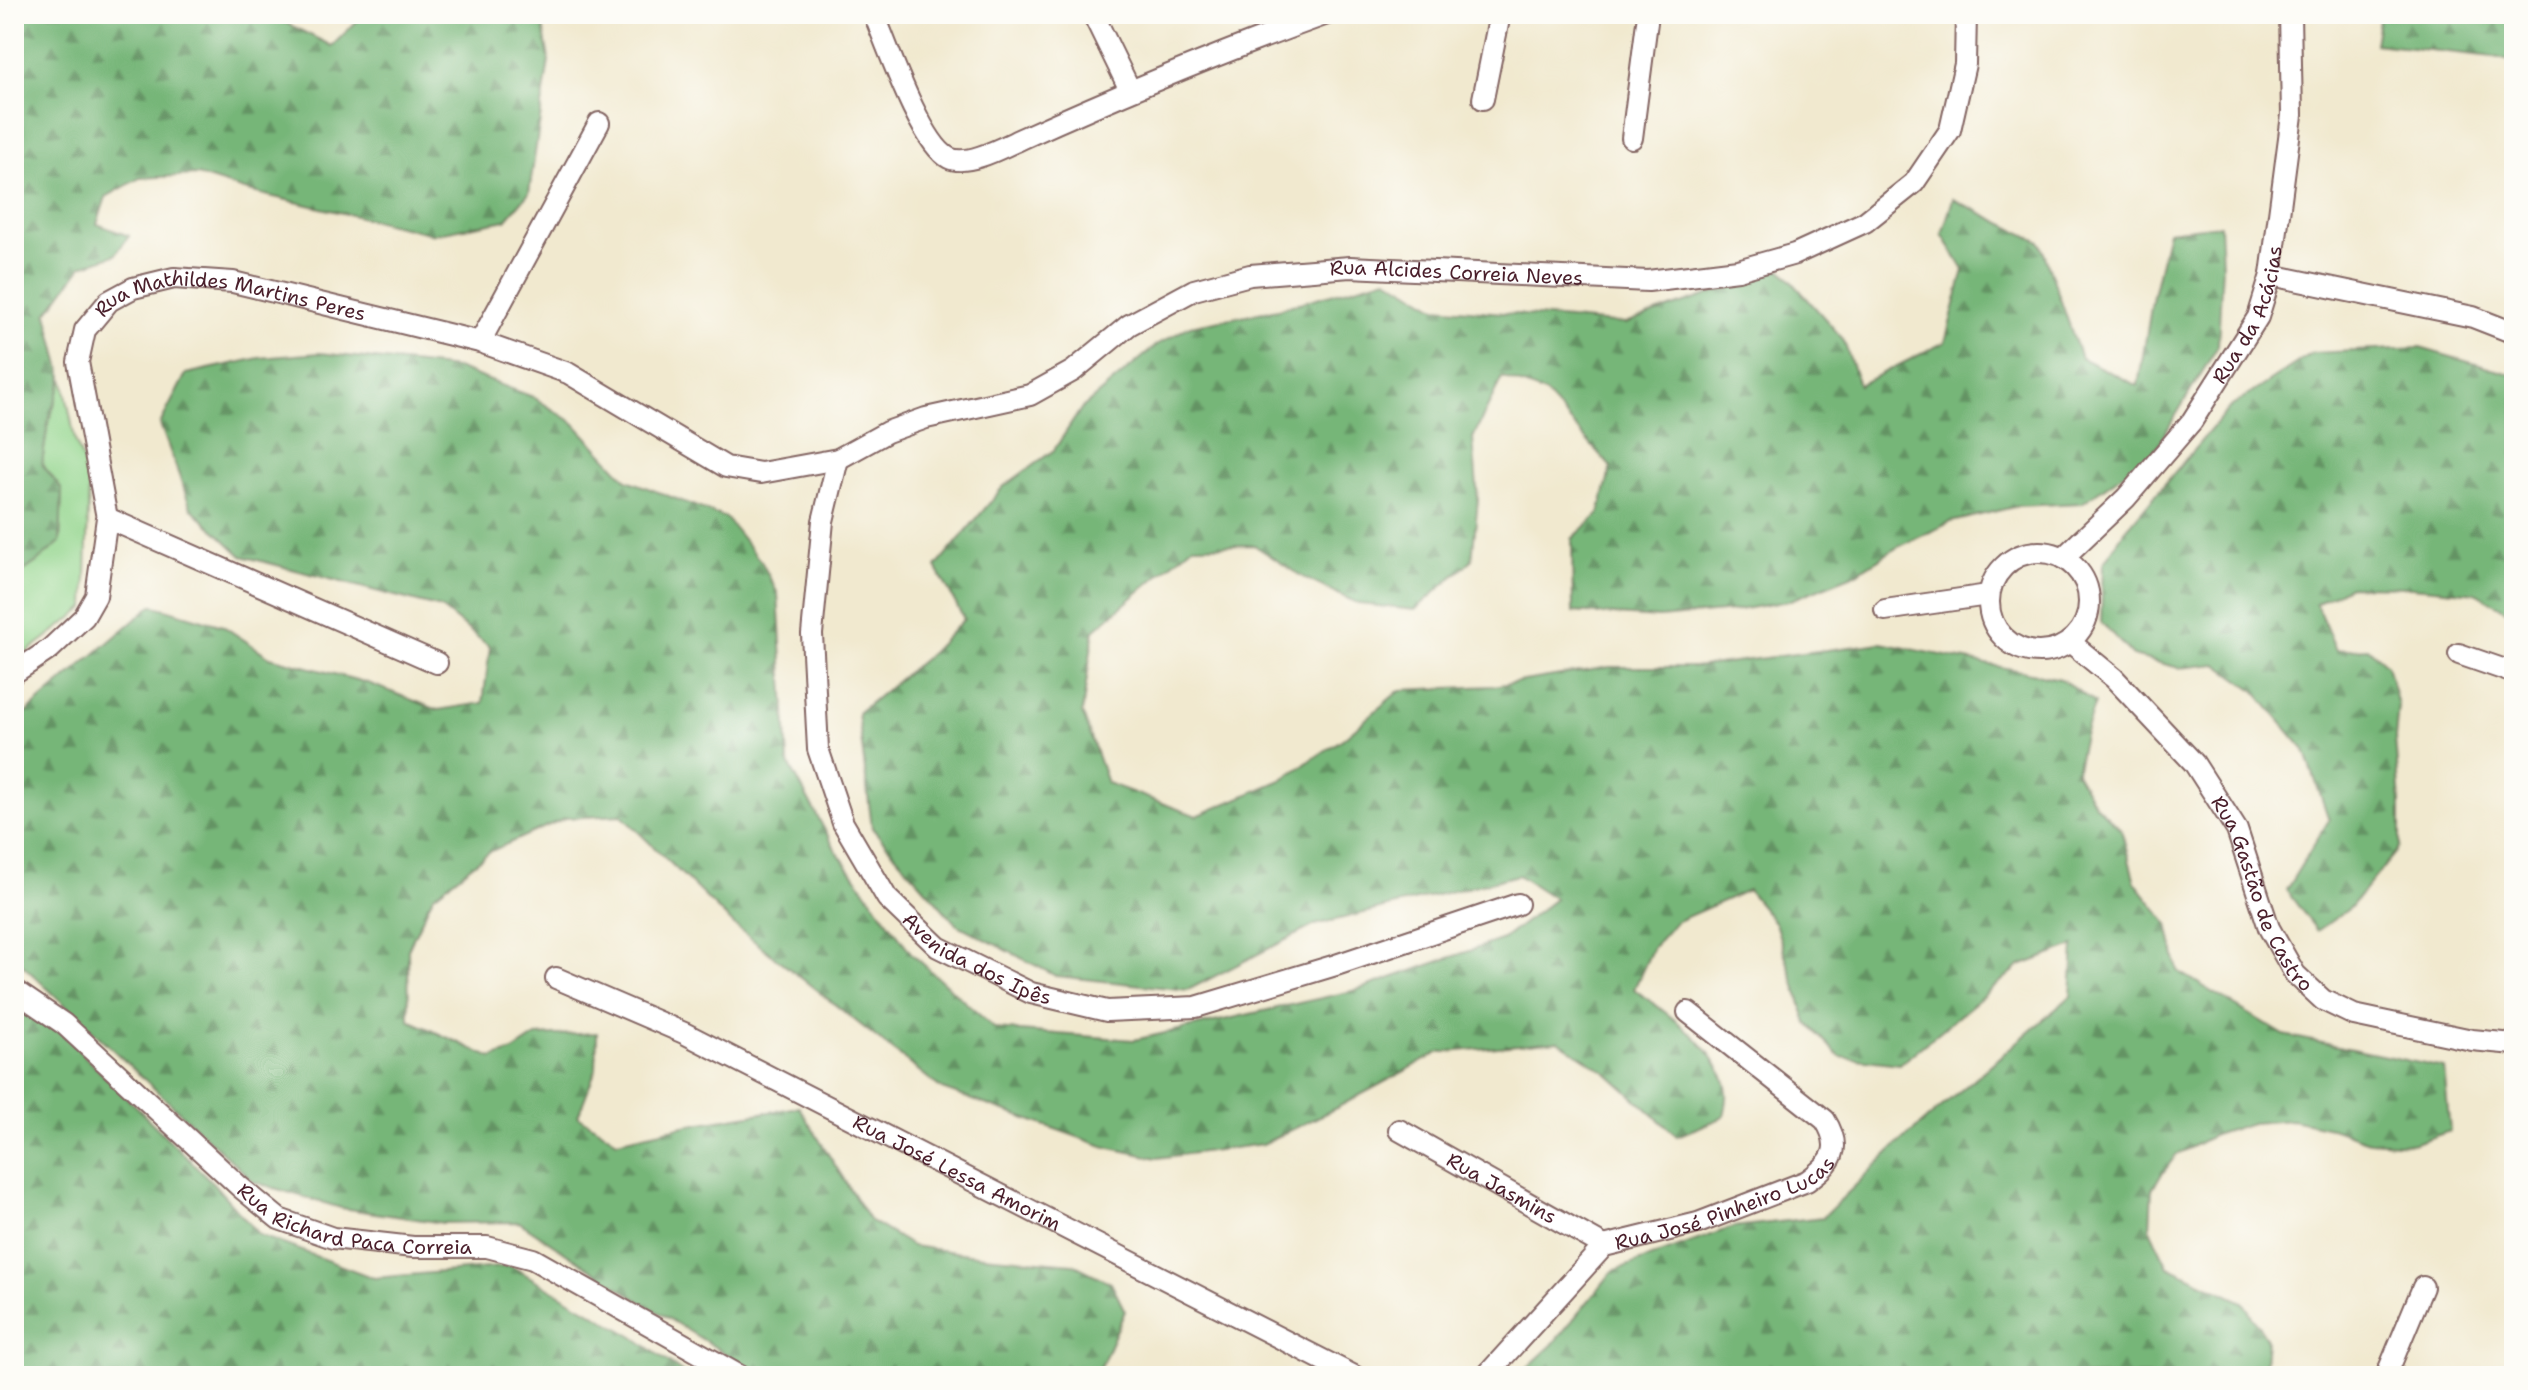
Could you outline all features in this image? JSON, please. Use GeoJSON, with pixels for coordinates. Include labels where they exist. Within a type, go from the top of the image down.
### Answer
{"type":"FeatureCollection","features":[{"type":"Feature","properties":{"kind":"street"},"geometry":{"type":"LineString","coordinates":[[874,14],[919,119],[936,149],[961,161],[1130,90],[1326,14]]}},
{"type":"Feature","properties":{"kind":"street"},"geometry":{"type":"LineString","coordinates":[[1093,14],[1130,90]]}},
{"type":"Feature","properties":{"kind":"street"},"geometry":{"type":"LineString","coordinates":[[1483,99],[1500,14]]}},
{"type":"Feature","properties":{"kind":"street"},"geometry":{"type":"LineString","coordinates":[[1632,138],[1648,14]]}},
{"type":"Feature","properties":{"kind":"street","name":"Rua Alcides Correia Neves"},"geometry":{"type":"LineString","coordinates":[[838,459],[887,432],[926,418],[1030,395],[1073,371],[1129,325],[1194,290],[1250,275],[1350,267],[1648,281],[1738,270],[1795,254],[1865,222],[1914,183],[1950,130],[1965,64],[1966,14]]}},
{"type":"Feature","properties":{"kind":"street","name":"Rua da Acácias"},"geometry":{"type":"LineString","coordinates":[[2063,558],[2126,498],[2192,421],[2258,317],[2271,275],[2292,115],[2290,14]]}},
{"type":"Feature","properties":{"kind":"street"},"geometry":{"type":"LineString","coordinates":[[480,342],[599,123]]}},
{"type":"Feature","properties":{"kind":"street"},"geometry":{"type":"LineString","coordinates":[[2271,275],[2473,317],[2514,333]]}},
{"type":"Feature","properties":{"kind":"street","name":"Rua Mathildes Martins Peres"},"geometry":{"type":"LineString","coordinates":[[14,673],[50,649],[84,617],[96,596],[107,518],[78,362],[85,330],[109,301],[133,288],[174,278],[233,282],[480,342],[568,373],[726,467],[761,473],[838,459]]}},
{"type":"Feature","properties":{"kind":"street","name":"Avenida dos Ipês"},"geometry":{"type":"LineString","coordinates":[[838,459],[823,521],[812,634],[818,749],[843,823],[887,898],[938,947],[1031,993],[1107,1011],[1196,1007],[1336,965],[1518,904]]}},
{"type":"Feature","properties":{"kind":"street"},"geometry":{"type":"LineString","coordinates":[[107,518],[437,663]]}},
{"type":"Feature","properties":{"kind":"street"},"geometry":{"type":"LineString","coordinates":[[2048,552],[2063,558],[2076,568],[2085,582],[2089,598],[2084,622],[2070,642],[2055,650],[2037,653],[2020,650],[2006,641],[1995,628],[1989,612],[1988,595],[1993,579],[2016,556],[2048,552]]}},
{"type":"Feature","properties":{"kind":"street"},"geometry":{"type":"LineString","coordinates":[[1885,610],[1988,595]]}},
{"type":"Feature","properties":{"kind":"street","name":"Rua Gastão de Castro"},"geometry":{"type":"LineString","coordinates":[[2070,642],[2114,678],[2194,763],[2237,830],[2269,928],[2295,974],[2323,1000],[2354,1015],[2472,1040],[2514,1044]]}},
{"type":"Feature","properties":{"kind":"street"},"geometry":{"type":"LineString","coordinates":[[2459,654],[2514,673]]}},
{"type":"Feature","properties":{"kind":"street","name":"Rua José Lessa Amorim"},"geometry":{"type":"LineString","coordinates":[[556,978],[684,1033],[1354,1376]]}},
{"type":"Feature","properties":{"kind":"street","name":"Rua Richard Paca Correia"},"geometry":{"type":"LineString","coordinates":[[14,990],[64,1024],[240,1187],[279,1219],[333,1238],[413,1247],[487,1247],[533,1259],[740,1376]]}},
{"type":"Feature","properties":{"kind":"street","name":"Rua José Pinheiro Lucas"},"geometry":{"type":"LineString","coordinates":[[1486,1376],[1604,1246],[1698,1223],[1807,1181],[1823,1170],[1835,1151],[1835,1136],[1825,1120],[1688,1012]]}},
{"type":"Feature","properties":{"kind":"street","name":"Rua Jasmins"},"geometry":{"type":"LineString","coordinates":[[1399,1130],[1604,1246]]}},
{"type":"Feature","properties":{"kind":"street"},"geometry":{"type":"LineString","coordinates":[[2386,1376],[2423,1287]]}},
{"type":"Feature","properties":{"kind":"green space"},"geometry":{"type":"Polygon","coordinates":[[[14,14],[274,14],[332,46],[364,14],[541,14],[549,60],[529,193],[506,220],[433,234],[248,191],[197,175],[140,178],[106,197],[97,224],[129,236],[115,255],[82,266],[47,314],[63,378],[48,423],[42,464],[62,490],[60,542],[14,578],[14,14]]]}},
{"type":"Feature","properties":{"kind":"green space"},"geometry":{"type":"Polygon","coordinates":[[[2380,14],[2514,14],[2514,62],[2375,44],[2380,14]]]}},
{"type":"Feature","properties":{"kind":"green space"},"geometry":{"type":"Polygon","coordinates":[[[1953,199],[2040,242],[2081,358],[2138,386],[2153,295],[2168,231],[2220,225],[2222,265],[2218,346],[2153,453],[2082,503],[2018,506],[1951,522],[1898,547],[1853,575],[1788,601],[1733,611],[1659,618],[1573,612],[1572,539],[1599,514],[1611,467],[1545,393],[1502,377],[1473,438],[1478,500],[1472,560],[1415,610],[1359,604],[1304,578],[1254,545],[1193,546],[1094,630],[1082,712],[1107,783],[1197,816],[1281,780],[1344,738],[1400,690],[1493,686],[1610,667],[1694,667],[1881,643],[2061,679],[2095,703],[2076,772],[2095,805],[2121,829],[2135,882],[2168,924],[2178,971],[2284,1035],[2444,1068],[2450,1131],[2412,1144],[2369,1141],[2331,1128],[2292,1120],[2252,1123],[2214,1135],[2176,1155],[2152,1188],[2150,1229],[2168,1266],[2243,1302],[2267,1339],[2264,1376],[1518,1376],[1552,1345],[1613,1271],[1733,1227],[1823,1217],[1897,1145],[2071,996],[2074,946],[2020,966],[1900,1064],[1840,1057],[1807,1023],[1775,923],[1748,890],[1675,922],[1653,947],[1634,989],[1691,1033],[1715,1061],[1727,1092],[1724,1117],[1677,1136],[1607,1073],[1558,1041],[1438,1053],[1263,1144],[1157,1158],[1106,1147],[942,1089],[734,925],[621,815],[565,818],[489,852],[433,896],[408,949],[409,1020],[492,1058],[513,1051],[536,1036],[597,1033],[596,1069],[578,1116],[617,1141],[689,1125],[799,1107],[869,1220],[912,1246],[1073,1264],[1111,1283],[1125,1311],[1099,1371],[1092,1376],[762,1376],[519,1222],[443,1223],[341,1208],[254,1182],[14,957],[14,723],[152,605],[223,626],[270,657],[368,683],[438,710],[483,703],[490,647],[441,608],[242,556],[191,508],[160,424],[186,374],[259,358],[320,353],[456,368],[533,397],[574,423],[627,480],[726,518],[762,563],[778,594],[788,762],[835,849],[912,954],[995,1029],[1134,1040],[1357,990],[1503,939],[1555,899],[1518,875],[1315,925],[1188,990],[1056,976],[956,924],[872,828],[858,713],[932,652],[964,619],[936,567],[1003,487],[1054,450],[1081,409],[1157,345],[1190,326],[1278,309],[1387,278],[1436,307],[1625,324],[1781,269],[1843,339],[1859,385],[1945,342],[1964,270],[1942,234],[1953,199]]]}},
{"type":"Feature","properties":{"kind":"green space"},"geometry":{"type":"Polygon","coordinates":[[[2420,348],[2514,375],[2514,615],[2477,593],[2412,587],[2350,586],[2316,604],[2336,650],[2368,648],[2387,665],[2398,705],[2395,738],[2400,803],[2400,847],[2350,908],[2317,931],[2286,890],[2329,820],[2305,750],[2254,690],[2217,664],[2179,668],[2133,656],[2101,622],[2103,564],[2124,532],[2229,408],[2312,353],[2420,348]]]}},
{"type":"Feature","properties":{"kind":"green space"},"geometry":{"type":"Polygon","coordinates":[[[63,378],[75,440],[89,476],[85,608],[14,662],[14,578],[60,541],[62,490],[42,464],[48,423],[63,378]]]}},
{"type":"Feature","properties":{"kind":"green space"},"geometry":{"type":"Polygon","coordinates":[[[14,1004],[55,1027],[211,1181],[259,1235],[374,1278],[511,1266],[634,1337],[687,1376],[14,1376],[14,1004]]]}}]}
